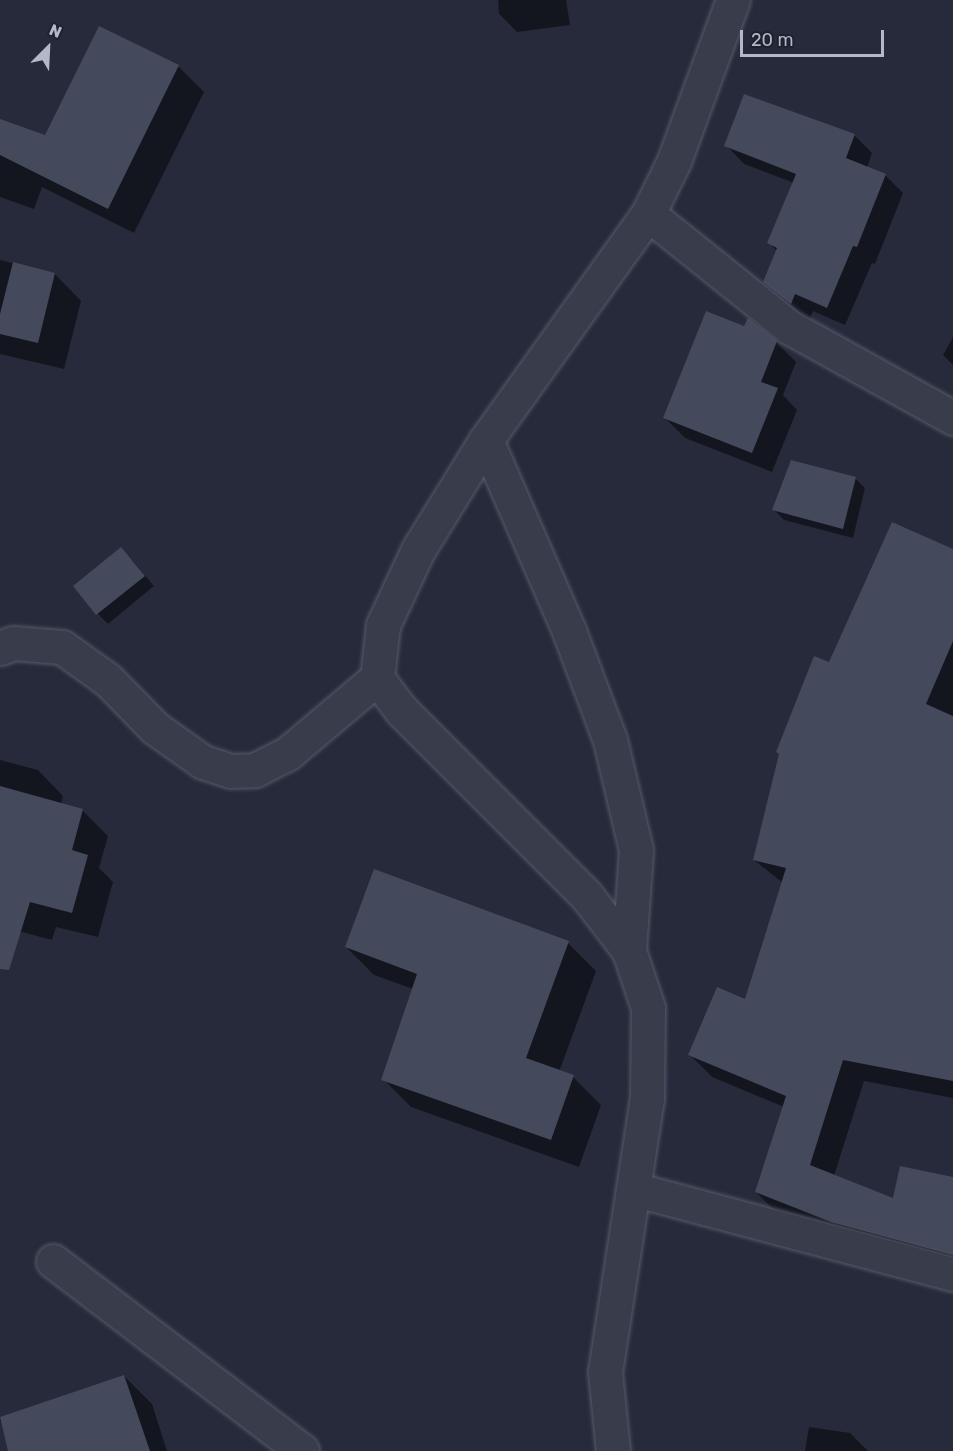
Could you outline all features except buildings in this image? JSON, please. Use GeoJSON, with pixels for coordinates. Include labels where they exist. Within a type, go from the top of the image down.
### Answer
{"type":"FeatureCollection","features":[{"type":"Feature","properties":{"kind":"street"},"geometry":{"type":"LineString","coordinates":[[603,1450],[605,1372],[647,1099],[648,1008],[629,951],[587,896],[401,710],[377,678],[383,625],[413,560],[486,440],[648,214],[674,161],[733,0]]}},
{"type":"Feature","properties":{"kind":"street"},"geometry":{"type":"LineString","coordinates":[[648,214],[789,327],[953,418]]}},
{"type":"Feature","properties":{"kind":"street"},"geometry":{"type":"LineString","coordinates":[[486,440],[560,610],[610,740],[636,850],[629,951]]}},
{"type":"Feature","properties":{"kind":"street"},"geometry":{"type":"LineString","coordinates":[[0,648],[13,643],[62,647],[108,680],[155,728],[203,762],[231,771],[255,770],[287,754],[377,678]]}},
{"type":"Feature","properties":{"kind":"street"},"geometry":{"type":"LineString","coordinates":[[633,1189],[953,1274]]}},
{"type":"Feature","properties":{"kind":"street"},"geometry":{"type":"LineString","coordinates":[[53,1261],[303,1451]]}}]}
